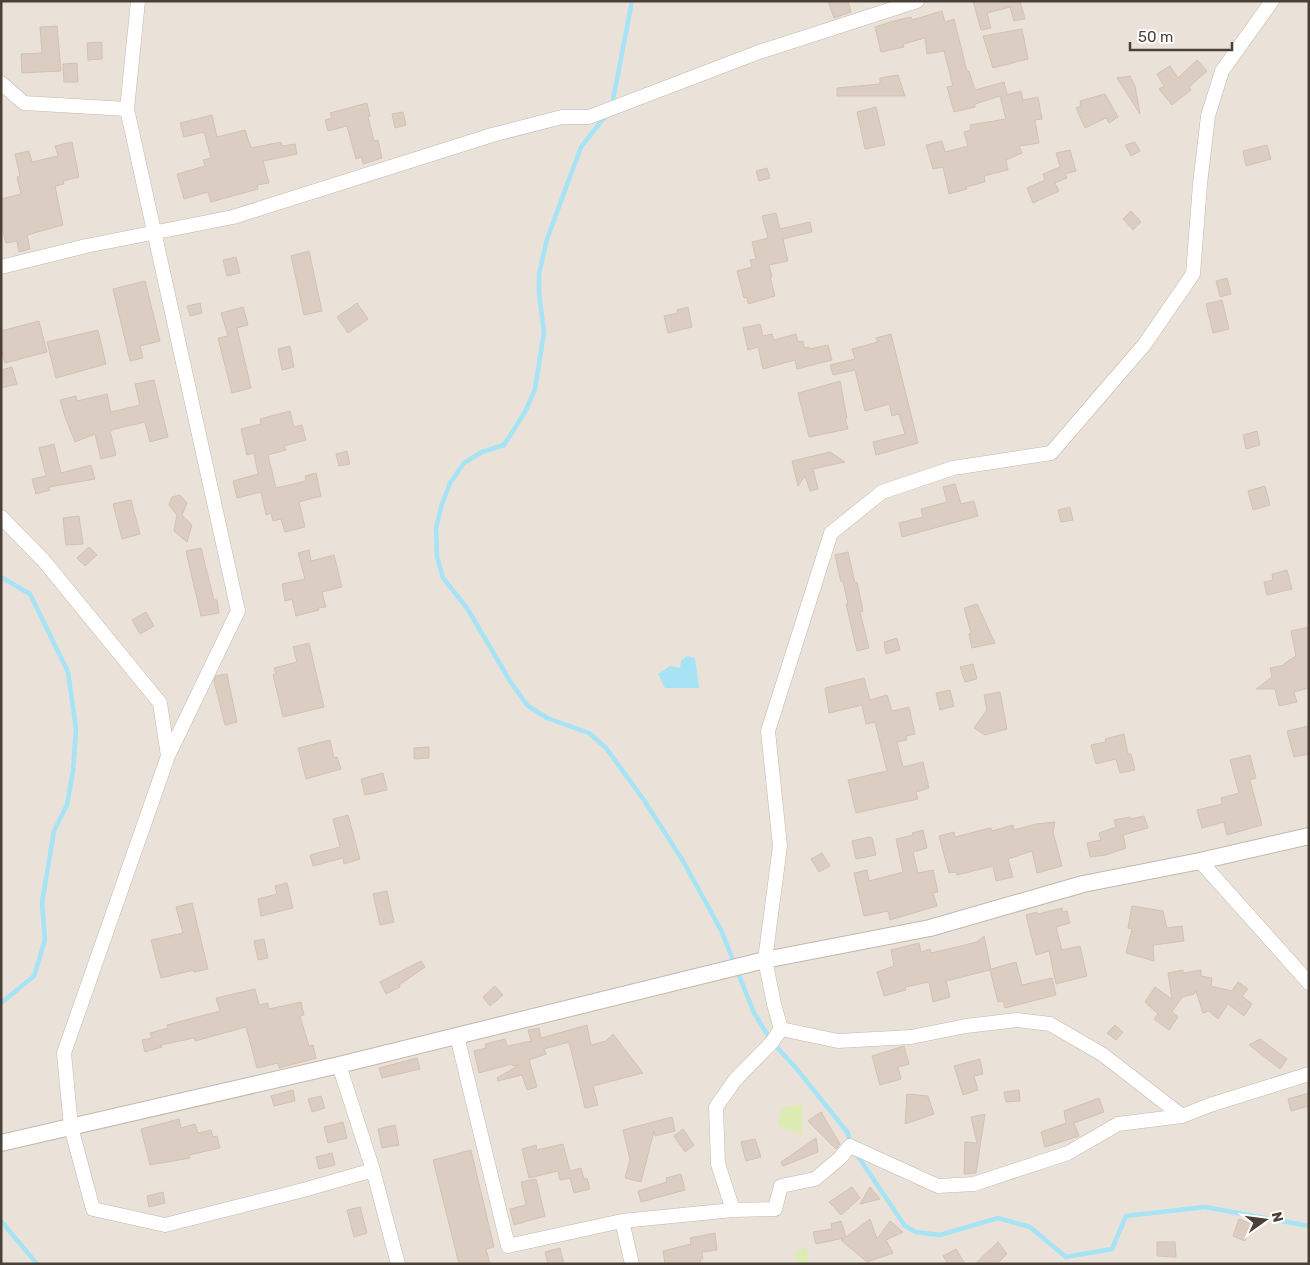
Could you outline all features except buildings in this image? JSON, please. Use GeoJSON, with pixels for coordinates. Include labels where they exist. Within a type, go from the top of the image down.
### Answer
{"type":"FeatureCollection","features":[{"type":"Feature","properties":{"kind":"street"},"geometry":{"type":"LineString","coordinates":[[138,1],[127,109],[238,611],[168,756],[64,1053],[71,1127],[93,1209],[165,1225],[307,1190],[373,1170]]}},
{"type":"Feature","properties":{"kind":"street"},"geometry":{"type":"LineString","coordinates":[[1,267],[86,246],[232,217],[492,135],[562,117],[589,118],[759,52],[917,1]]}},
{"type":"Feature","properties":{"kind":"street"},"geometry":{"type":"LineString","coordinates":[[781,1029],[765,960],[780,846],[768,731],[831,533],[882,492],[953,468],[1051,453],[1144,345],[1193,274],[1200,184],[1208,116],[1222,71],[1272,1]]}},
{"type":"Feature","properties":{"kind":"street"},"geometry":{"type":"LineString","coordinates":[[1,82],[24,103],[127,109]]}},
{"type":"Feature","properties":{"kind":"street"},"geometry":{"type":"LineString","coordinates":[[1,517],[44,561],[160,703],[168,756]]}},
{"type":"Feature","properties":{"kind":"street"},"geometry":{"type":"LineString","coordinates":[[1,1144],[457,1036],[765,960],[930,928],[1084,884],[1200,861],[1309,836]]}},
{"type":"Feature","properties":{"kind":"street"},"geometry":{"type":"LineString","coordinates":[[1200,861],[1309,983]]}},
{"type":"Feature","properties":{"kind":"street"},"geometry":{"type":"LineString","coordinates":[[781,1029],[838,1041],[911,1037],[966,1026],[1018,1020],[1050,1024],[1102,1054],[1182,1116]]}},
{"type":"Feature","properties":{"kind":"street"},"geometry":{"type":"LineString","coordinates":[[733,1210],[718,1164],[716,1107],[735,1080],[772,1042],[781,1029]]}},
{"type":"Feature","properties":{"kind":"street"},"geometry":{"type":"LineString","coordinates":[[457,1036],[508,1246],[622,1221],[733,1210],[775,1209],[781,1186],[815,1179],[840,1158],[850,1146],[938,1186],[974,1184],[1068,1153],[1118,1124],[1182,1116],[1210,1105],[1309,1074]]}},
{"type":"Feature","properties":{"kind":"street"},"geometry":{"type":"LineString","coordinates":[[338,1064],[373,1170],[398,1264]]}},
{"type":"Feature","properties":{"kind":"street"},"geometry":{"type":"LineString","coordinates":[[622,1221],[632,1264]]}},
{"type":"Feature","properties":{"kind":"shaded area"},"geometry":{"type":"Polygon","coordinates":[[[1,1],[1309,1],[1309,1264],[1,1264],[1,1]]]}},
{"type":"Feature","properties":{"kind":"green space"},"geometry":{"type":"Polygon","coordinates":[[[802,1104],[802,1135],[778,1125],[782,1108],[802,1104]]]}},
{"type":"Feature","properties":{"kind":"green space"},"geometry":{"type":"Polygon","coordinates":[[[806,1246],[809,1264],[798,1264],[794,1255],[806,1246]]]}},
{"type":"Feature","properties":{"kind":"water"},"geometry":{"type":"Polygon","coordinates":[[[687,656],[695,658],[699,688],[665,688],[658,674],[670,666],[680,668],[681,661],[687,656]]]}},
{"type":"Feature","properties":{"kind":"waterway"},"geometry":{"type":"LineString","coordinates":[[612,105],[632,1]]}},
{"type":"Feature","properties":{"kind":"waterway"},"geometry":{"type":"LineString","coordinates":[[607,114],[581,147],[547,239],[539,274],[539,293],[544,332],[535,389],[525,412],[504,445],[482,452],[464,463],[450,483],[441,507],[436,529],[437,556],[443,578],[467,608],[510,681],[527,705],[547,718],[589,733],[606,748],[644,800],[683,861],[721,930],[754,1013],[772,1042],[796,1068],[848,1133],[850,1144]]}},
{"type":"Feature","properties":{"kind":"waterway"},"geometry":{"type":"LineString","coordinates":[[1,577],[30,594],[68,672],[76,729],[73,771],[67,805],[54,831],[42,903],[45,940],[34,976],[1,1003]]}},
{"type":"Feature","properties":{"kind":"waterway"},"geometry":{"type":"LineString","coordinates":[[855,1152],[905,1226],[916,1232],[940,1235],[998,1218],[1030,1227],[1066,1257],[1112,1249],[1126,1216],[1205,1207],[1309,1226]]}},
{"type":"Feature","properties":{"kind":"waterway"},"geometry":{"type":"LineString","coordinates":[[1,1221],[37,1264]]}}]}
